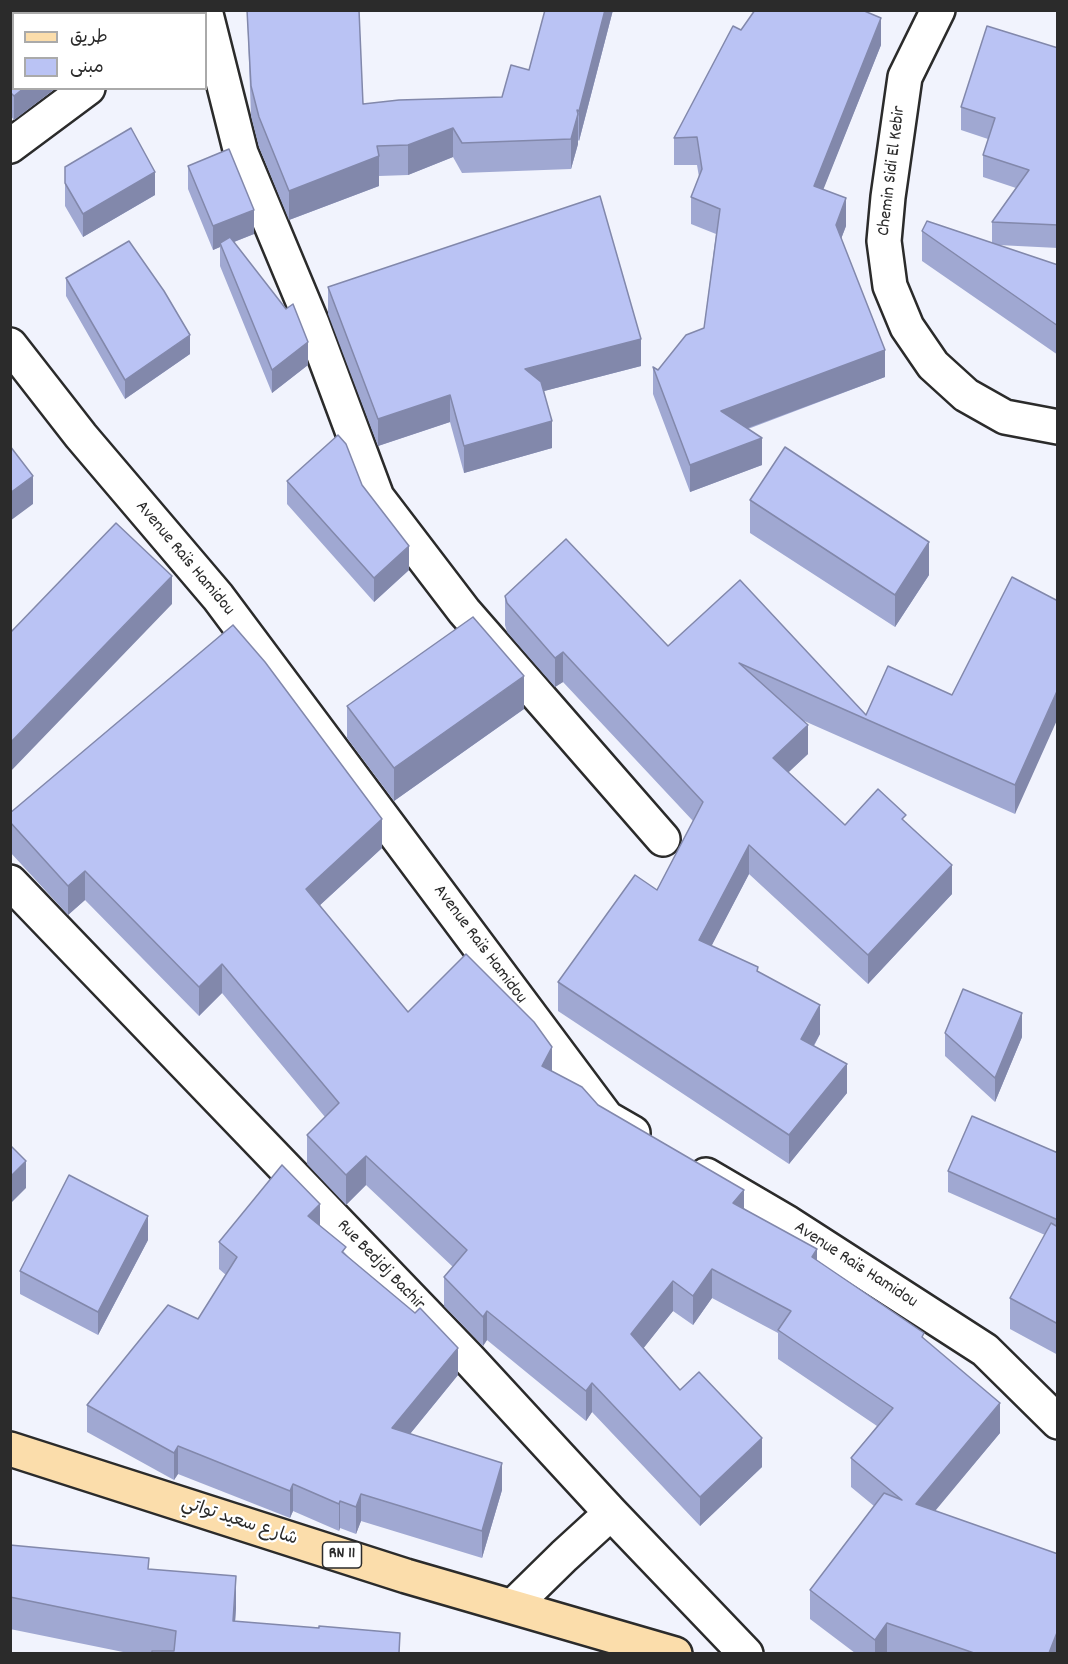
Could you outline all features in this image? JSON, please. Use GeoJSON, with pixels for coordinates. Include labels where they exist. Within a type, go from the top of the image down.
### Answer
{"type":"FeatureCollection","features":[{"type":"Feature","properties":{"kind":"main road","name":"شارع سعيد تواتي"},"geometry":{"type":"LineString","coordinates":[[10,1449],[406,1576],[675,1653]]}},
{"type":"Feature","properties":{"kind":"street","name":"Chemin Sidi El Kebir"},"geometry":{"type":"LineString","coordinates":[[938,10],[905,77],[884,241],[890,286],[907,327],[933,365],[966,395],[1005,417],[1058,427]]}},
{"type":"Feature","properties":{"kind":"street"},"geometry":{"type":"LineString","coordinates":[[207,18],[241,153],[312,323],[377,497],[464,611],[663,839]]}},
{"type":"Feature","properties":{"kind":"street"},"geometry":{"type":"LineString","coordinates":[[10,146],[85,90]]}},
{"type":"Feature","properties":{"kind":"street","name":"Avenue Raïs Hamidou"},"geometry":{"type":"LineString","coordinates":[[10,345],[81,436],[218,597],[607,1118],[654,1145]]}},
{"type":"Feature","properties":{"kind":"street","name":"Rue Bedjdj Bachir"},"geometry":{"type":"LineString","coordinates":[[10,882],[468,1358],[611,1513],[746,1653]]}},
{"type":"Feature","properties":{"kind":"street","name":"Avenue Raïs Hamidou"},"geometry":{"type":"LineString","coordinates":[[683,1161],[788,1223],[985,1350],[1058,1422]]}},
{"type":"Feature","properties":{"kind":"street"},"geometry":{"type":"LineString","coordinates":[[513,1606],[611,1513]]}},
{"type":"Feature","properties":{"kind":"building"},"geometry":{"type":"Polygon","coordinates":[[[10,10],[122,10],[123,12],[12,12],[12,90],[22,90],[14,96],[10,92],[10,10]]]}},
{"type":"Feature","properties":{"kind":"building"},"geometry":{"type":"Polygon","coordinates":[[[247,10],[359,10],[363,104],[399,100],[502,97],[511,65],[529,70],[545,10],[605,10],[571,139],[462,143],[453,128],[408,145],[377,146],[379,156],[289,191],[259,117],[251,86],[247,10]]]}},
{"type":"Feature","properties":{"kind":"building"},"geometry":{"type":"Polygon","coordinates":[[[755,10],[862,10],[881,18],[814,186],[846,198],[836,225],[885,350],[721,411],[762,438],[690,465],[653,367],[658,370],[686,335],[704,328],[720,209],[691,197],[702,169],[697,137],[674,138],[733,26],[741,30],[755,10]]]}},
{"type":"Feature","properties":{"kind":"building"},"geometry":{"type":"Polygon","coordinates":[[[987,26],[1058,48],[1058,225],[992,222],[1029,170],[983,155],[995,118],[961,107],[987,26]]]}},
{"type":"Feature","properties":{"kind":"building"},"geometry":{"type":"Polygon","coordinates":[[[131,128],[155,172],[83,214],[65,183],[65,167],[131,128]]]}},
{"type":"Feature","properties":{"kind":"building"},"geometry":{"type":"Polygon","coordinates":[[[229,149],[254,210],[213,226],[188,166],[229,149]]]}},
{"type":"Feature","properties":{"kind":"building"},"geometry":{"type":"Polygon","coordinates":[[[600,196],[641,339],[525,369],[541,382],[552,421],[464,446],[450,395],[378,419],[328,287],[600,196]]]}},
{"type":"Feature","properties":{"kind":"building"},"geometry":{"type":"Polygon","coordinates":[[[927,221],[1058,265],[1058,326],[922,231],[927,221]]]}},
{"type":"Feature","properties":{"kind":"building"},"geometry":{"type":"Polygon","coordinates":[[[230,237],[286,309],[293,304],[308,342],[272,370],[220,243],[230,237]]]}},
{"type":"Feature","properties":{"kind":"building"},"geometry":{"type":"Polygon","coordinates":[[[129,241],[164,291],[190,335],[125,380],[66,278],[129,241]]]}},
{"type":"Feature","properties":{"kind":"building"},"geometry":{"type":"Polygon","coordinates":[[[338,435],[346,444],[362,485],[409,546],[374,578],[287,481],[338,435]]]}},
{"type":"Feature","properties":{"kind":"building"},"geometry":{"type":"Polygon","coordinates":[[[10,446],[33,476],[10,493],[10,446]]]}},
{"type":"Feature","properties":{"kind":"building"},"geometry":{"type":"Polygon","coordinates":[[[785,447],[929,542],[895,595],[750,500],[785,447]]]}},
{"type":"Feature","properties":{"kind":"building"},"geometry":{"type":"Polygon","coordinates":[[[116,523],[172,576],[10,743],[10,633],[116,523]]]}},
{"type":"Feature","properties":{"kind":"building"},"geometry":{"type":"Polygon","coordinates":[[[566,539],[668,646],[740,580],[866,715],[888,666],[952,695],[1012,577],[1058,601],[1058,689],[1015,785],[739,663],[808,725],[773,758],[845,825],[878,789],[906,815],[902,819],[952,865],[868,955],[749,845],[699,940],[758,967],[757,971],[820,1005],[801,1039],[847,1064],[789,1135],[558,982],[635,875],[657,890],[703,802],[563,652],[555,658],[507,603],[505,596],[566,539]]]}},
{"type":"Feature","properties":{"kind":"building"},"geometry":{"type":"Polygon","coordinates":[[[473,617],[524,676],[394,768],[347,706],[473,617]]]}},
{"type":"Feature","properties":{"kind":"building"},"geometry":{"type":"Polygon","coordinates":[[[233,625],[265,662],[382,819],[306,889],[408,1012],[466,954],[534,1022],[552,1047],[542,1066],[582,1087],[598,1105],[744,1190],[733,1203],[817,1249],[812,1257],[924,1333],[922,1337],[1000,1403],[916,1504],[1058,1554],[1058,1630],[1049,1653],[974,1653],[887,1623],[875,1640],[810,1590],[884,1493],[902,1500],[851,1458],[893,1408],[778,1330],[791,1311],[712,1269],[693,1296],[673,1281],[631,1334],[680,1390],[699,1372],[762,1438],[700,1497],[592,1383],[586,1391],[487,1311],[483,1317],[444,1277],[467,1250],[366,1156],[346,1175],[307,1135],[339,1103],[222,964],[199,987],[85,871],[68,886],[10,822],[10,813],[233,625]]]}},
{"type":"Feature","properties":{"kind":"building"},"geometry":{"type":"Polygon","coordinates":[[[963,989],[1022,1013],[995,1078],[945,1033],[963,989]]]}},
{"type":"Feature","properties":{"kind":"building"},"geometry":{"type":"Polygon","coordinates":[[[972,1116],[1058,1153],[1058,1220],[948,1171],[972,1116]]]}},
{"type":"Feature","properties":{"kind":"building"},"geometry":{"type":"Polygon","coordinates":[[[10,1145],[26,1161],[10,1177],[10,1145]]]}},
{"type":"Feature","properties":{"kind":"building"},"geometry":{"type":"Polygon","coordinates":[[[282,1165],[320,1204],[308,1216],[346,1247],[342,1252],[415,1313],[420,1308],[458,1348],[392,1428],[502,1463],[482,1531],[361,1494],[356,1507],[340,1501],[339,1504],[293,1484],[290,1491],[178,1446],[174,1453],[87,1405],[168,1305],[198,1319],[237,1257],[219,1242],[282,1165]]]}},
{"type":"Feature","properties":{"kind":"building"},"geometry":{"type":"Polygon","coordinates":[[[69,1175],[148,1216],[98,1312],[20,1271],[69,1175]]]}},
{"type":"Feature","properties":{"kind":"building"},"geometry":{"type":"Polygon","coordinates":[[[1051,1223],[1058,1227],[1058,1324],[1010,1298],[1051,1223]]]}},
{"type":"Feature","properties":{"kind":"building"},"geometry":{"type":"Polygon","coordinates":[[[10,1545],[149,1558],[148,1569],[236,1576],[233,1621],[400,1633],[399,1653],[152,1653],[152,1651],[174,1651],[176,1631],[10,1597],[10,1545]]]}}]}
